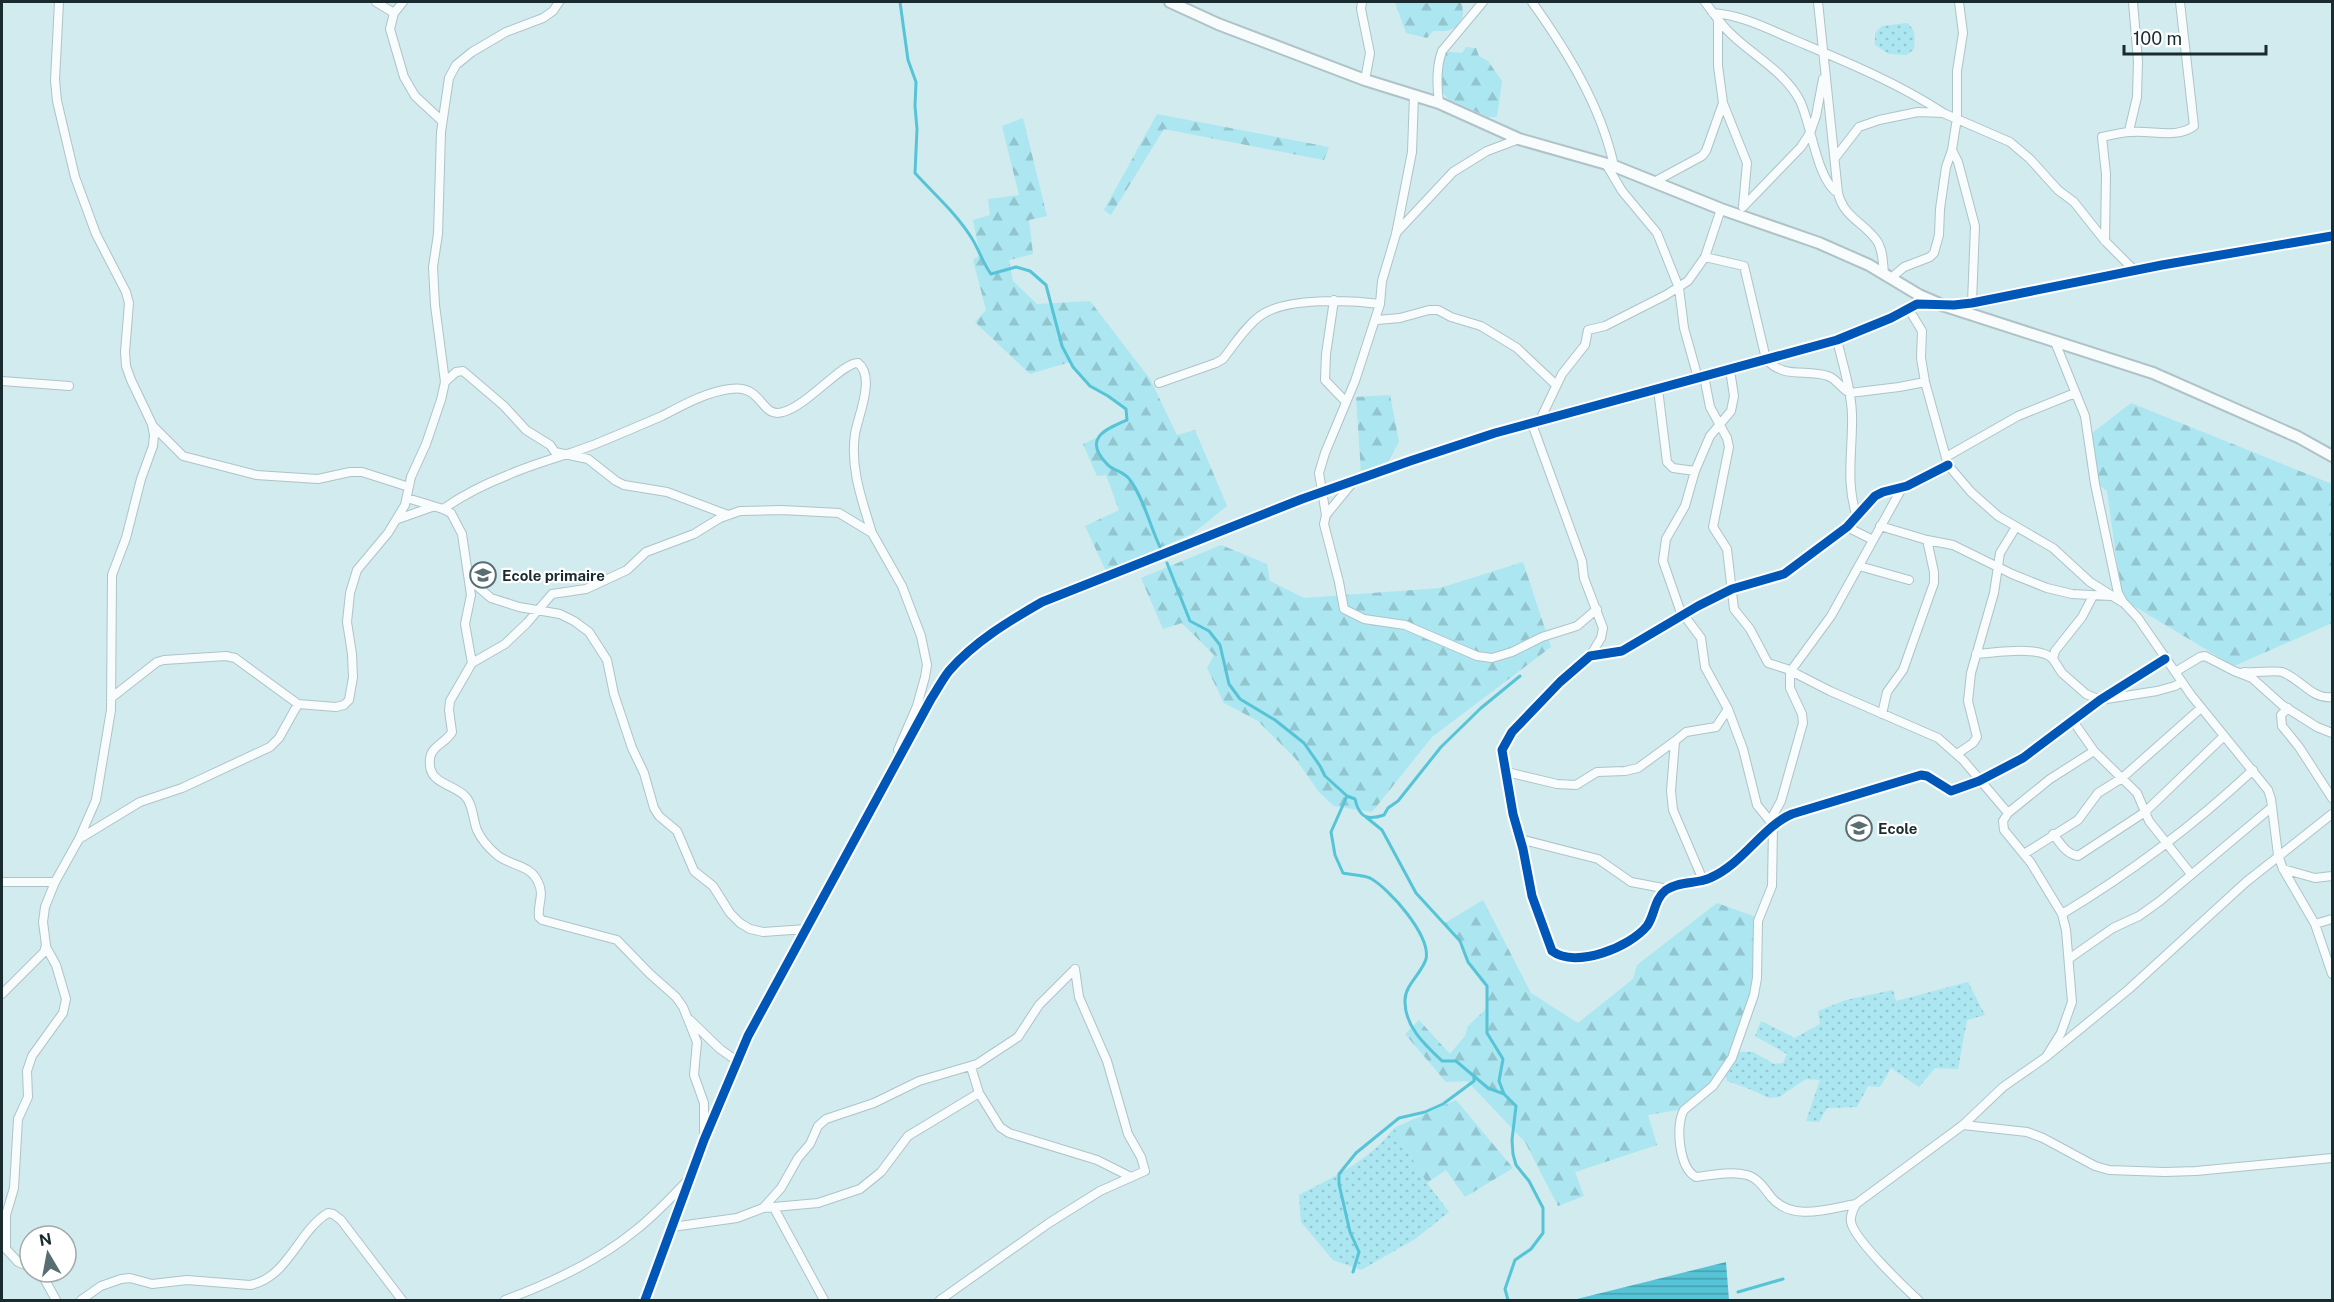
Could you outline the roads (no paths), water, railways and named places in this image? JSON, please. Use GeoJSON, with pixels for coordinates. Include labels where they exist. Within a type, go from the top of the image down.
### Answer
{"type":"FeatureCollection","features":[{"type":"Feature","properties":{"kind":"street"},"geometry":{"type":"LineString","coordinates":[[59,2],[55,80],[57,101],[75,177],[96,234],[126,292],[130,312],[124,352],[126,366],[130,380],[152,424],[183,456],[256,475],[318,479],[350,472],[362,472],[409,487]]}},
{"type":"Feature","properties":{"kind":"street"},"geometry":{"type":"LineString","coordinates":[[376,2],[394,13]]}},
{"type":"Feature","properties":{"kind":"street"},"geometry":{"type":"LineString","coordinates":[[403,2],[394,13],[390,29],[392,41],[407,85],[415,96],[442,121]]}},
{"type":"Feature","properties":{"kind":"street"},"geometry":{"type":"LineString","coordinates":[[111,698],[157,662],[226,656],[235,658],[298,705],[336,706],[344,705],[349,700],[353,677],[347,621],[350,593],[357,570],[396,520],[407,498],[441,400],[445,382],[435,305],[433,267],[438,234],[442,121],[448,78],[456,65],[471,52],[506,32],[543,18],[553,11],[558,2]]}},
{"type":"Feature","properties":{"kind":"street"},"geometry":{"type":"LineString","coordinates":[[1362,2],[1370,53],[1365,80]]}},
{"type":"Feature","properties":{"kind":"street"},"geometry":{"type":"LineString","coordinates":[[1439,103],[1438,60],[1442,51],[1483,2]]}},
{"type":"Feature","properties":{"kind":"street"},"geometry":{"type":"LineString","coordinates":[[1532,2],[1564,49],[1606,135],[1610,165],[1622,191],[1654,228],[1679,288],[1684,328],[1709,403],[1727,438],[1729,450],[1712,524],[1727,549],[1734,609],[1750,629],[1768,663],[1938,738],[1957,754],[2008,813]]}},
{"type":"Feature","properties":{"kind":"street"},"geometry":{"type":"LineString","coordinates":[[1705,2],[1727,30],[1792,87],[1801,103],[1820,164],[1833,190],[1838,193]]}},
{"type":"Feature","properties":{"kind":"street"},"geometry":{"type":"LineString","coordinates":[[1818,2],[1838,193],[1846,212],[1876,240],[1888,276]]}},
{"type":"Feature","properties":{"kind":"street"},"geometry":{"type":"LineString","coordinates":[[1888,276],[1930,257],[1934,253],[1939,235],[1946,166],[1952,150],[1957,118],[1957,71],[1963,33],[1959,2]]}},
{"type":"Feature","properties":{"kind":"street"},"geometry":{"type":"LineString","coordinates":[[2129,132],[2138,97],[2138,60],[2133,2]]}},
{"type":"Feature","properties":{"kind":"street"},"geometry":{"type":"LineString","coordinates":[[2105,241],[2106,174],[2102,138],[2129,132],[2179,133],[2188,131],[2194,126],[2180,2]]}},
{"type":"Feature","properties":{"kind":"street"},"geometry":{"type":"LineString","coordinates":[[1179,3],[1218,24],[1365,80],[1439,103],[1519,139],[1610,165],[1721,209],[1740,210],[1819,243],[1942,305],[2153,373],[2298,437],[2332,456]]}},
{"type":"Feature","properties":{"kind":"street"},"geometry":{"type":"LineString","coordinates":[[1715,16],[1754,22],[1882,77],[1943,113],[2000,137],[2017,148],[2058,190],[2074,202],[2105,241],[2134,270]]}},
{"type":"Feature","properties":{"kind":"street"},"geometry":{"type":"LineString","coordinates":[[1715,16],[1723,103],[1747,163],[1740,210]]}},
{"type":"Feature","properties":{"kind":"street"},"geometry":{"type":"LineString","coordinates":[[1740,210],[1801,147],[1810,134],[1825,69]]}},
{"type":"Feature","properties":{"kind":"street"},"geometry":{"type":"LineString","coordinates":[[1414,95],[1412,152],[1396,234],[1382,280],[1377,320],[1319,473],[1326,515],[1324,524],[1340,582],[1343,606],[1348,612],[1360,618],[1406,625],[1477,656],[1492,658],[1512,652],[1542,637],[1577,626],[1597,609]]}},
{"type":"Feature","properties":{"kind":"street"},"geometry":{"type":"LineString","coordinates":[[1654,182],[1702,156],[1706,151],[1723,103]]}},
{"type":"Feature","properties":{"kind":"street"},"geometry":{"type":"LineString","coordinates":[[1835,158],[1859,127],[1918,112],[1943,113]]}},
{"type":"Feature","properties":{"kind":"street"},"geometry":{"type":"LineString","coordinates":[[1396,234],[1453,172],[1478,156],[1519,139]]}},
{"type":"Feature","properties":{"kind":"street"},"geometry":{"type":"LineString","coordinates":[[1952,150],[1958,162],[1975,226],[1972,303]]}},
{"type":"Feature","properties":{"kind":"street"},"geometry":{"type":"LineString","coordinates":[[1668,889],[1657,902],[1647,925],[1621,947],[1604,953],[1579,956],[1557,955],[1547,942],[1532,896],[1513,814],[1502,750],[1505,742],[1560,682],[1590,656],[1602,634],[1597,609],[1584,578],[1582,561],[1536,423],[1566,368],[1585,345],[1586,333],[1590,329],[1605,326],[1679,288],[1693,276],[1705,257],[1721,209]]}},
{"type":"Feature","properties":{"kind":"street"},"geometry":{"type":"LineString","coordinates":[[645,1300],[704,1140],[748,1036],[895,764],[949,672],[969,651],[1003,625],[1042,602],[1323,491],[1463,444],[1837,340],[1891,318],[1917,304],[1972,303],[2134,270],[2332,236]]}},
{"type":"Feature","properties":{"kind":"street"},"geometry":{"type":"LineString","coordinates":[[1705,257],[1737,262],[1744,266],[1766,359],[1771,365],[1786,373],[1831,377],[1850,393],[1925,382]]}},
{"type":"Feature","properties":{"kind":"street"},"geometry":{"type":"LineString","coordinates":[[1159,382],[1223,359],[1257,318],[1264,313],[1287,306],[1334,300],[1380,304]]}},
{"type":"Feature","properties":{"kind":"street"},"geometry":{"type":"LineString","coordinates":[[1334,300],[1326,354],[1325,380],[1346,402]]}},
{"type":"Feature","properties":{"kind":"street"},"geometry":{"type":"LineString","coordinates":[[1908,308],[1922,331],[1921,358],[1925,382],[1947,461],[1980,502],[2016,527],[2053,548],[2090,582],[2123,602],[2138,618],[2201,708],[2253,770],[2268,790],[2278,855],[2283,869],[2315,924],[2332,974]]}},
{"type":"Feature","properties":{"kind":"street"},"geometry":{"type":"LineString","coordinates":[[1377,320],[1438,310],[1447,316],[1481,326],[1517,348],[1556,385]]}},
{"type":"Feature","properties":{"kind":"street"},"geometry":{"type":"LineString","coordinates":[[1837,340],[1850,393],[1852,434],[1849,470],[1853,506],[1857,518]]}},
{"type":"Feature","properties":{"kind":"street"},"geometry":{"type":"LineString","coordinates":[[2055,342],[2085,416],[2104,533],[2115,584],[2123,602]]}},
{"type":"Feature","properties":{"kind":"street"},"geometry":{"type":"LineString","coordinates":[[443,508],[507,475],[569,454],[714,392],[738,388],[751,390],[774,414],[782,413],[810,398],[849,365],[858,363],[862,365],[865,398],[855,431],[855,477],[872,533],[902,586],[921,636],[927,664],[921,694],[898,749],[895,764]]}},
{"type":"Feature","properties":{"kind":"street"},"geometry":{"type":"LineString","coordinates":[[1730,370],[1733,404],[1729,416],[1712,432],[1695,471],[1688,498],[1670,530],[1663,554],[1667,573],[1683,615],[1701,638],[1705,667],[1728,710],[1743,749],[1757,805],[1772,824],[1772,886],[1758,921],[1757,978],[1754,995],[1732,1058],[1713,1086],[1681,1115],[1679,1134],[1682,1152],[1686,1168],[1691,1174],[1696,1177],[1746,1175],[1766,1188],[1782,1206],[1793,1211],[1811,1211],[1856,1204],[1963,1125],[2003,1087],[2046,1057],[2137,982],[2278,855],[2332,814]]}},
{"type":"Feature","properties":{"kind":"street"},"geometry":{"type":"LineString","coordinates":[[445,382],[456,372],[463,371],[504,406],[526,430],[555,452],[588,459],[624,485],[667,492],[728,515]]}},
{"type":"Feature","properties":{"kind":"street"},"geometry":{"type":"LineString","coordinates":[[2,381],[69,386]]}},
{"type":"Feature","properties":{"kind":"street"},"geometry":{"type":"LineString","coordinates":[[1658,389],[1665,459],[1673,468],[1695,471]]}},
{"type":"Feature","properties":{"kind":"street"},"geometry":{"type":"LineString","coordinates":[[1590,656],[1622,651],[1732,589],[1776,578],[1792,570],[1826,541],[1847,527],[1875,496],[1902,488],[2018,416],[2075,393]]}},
{"type":"Feature","properties":{"kind":"street"},"geometry":{"type":"LineString","coordinates":[[18,1262],[4,1248],[6,1215],[14,1188],[18,1119],[28,1097],[27,1071],[32,1056],[63,1013],[66,999],[56,965],[46,947],[43,922],[45,907],[96,800],[111,698],[112,575],[126,538],[141,479],[153,446],[152,424]]}},
{"type":"Feature","properties":{"kind":"street"},"geometry":{"type":"LineString","coordinates":[[1326,515],[1353,482]]}},
{"type":"Feature","properties":{"kind":"street"},"geometry":{"type":"LineString","coordinates":[[1520,839],[1598,859],[1631,882],[1668,889],[1703,880],[1724,870],[1752,848],[1772,824],[1784,792],[1803,723],[1802,714],[1790,688],[1790,672],[1831,616],[1902,488]]}},
{"type":"Feature","properties":{"kind":"street"},"geometry":{"type":"LineString","coordinates":[[407,498],[443,508],[451,513],[462,534],[471,600],[465,619],[465,631],[472,663]]}},
{"type":"Feature","properties":{"kind":"street"},"geometry":{"type":"LineString","coordinates":[[396,520],[433,507]]}},
{"type":"Feature","properties":{"kind":"street"},"geometry":{"type":"LineString","coordinates":[[704,1140],[704,1103],[694,1075],[697,1042],[676,997],[617,940],[557,925],[539,917],[538,909],[542,894],[536,878],[524,867],[504,860],[494,852],[478,832],[467,798],[439,783],[433,774],[429,759],[435,747],[445,741],[452,732],[450,701],[472,663],[506,644],[539,611],[552,594],[581,591],[627,570],[646,552],[694,534],[740,511],[757,509],[834,512],[872,533]]}},
{"type":"Feature","properties":{"kind":"street"},"geometry":{"type":"LineString","coordinates":[[1880,526],[1953,545],[2047,588],[2072,594],[2112,596]]}},
{"type":"Feature","properties":{"kind":"street"},"geometry":{"type":"LineString","coordinates":[[1847,527],[1873,540]]}},
{"type":"Feature","properties":{"kind":"street"},"geometry":{"type":"LineString","coordinates":[[1957,754],[1973,743],[1977,737],[1968,701],[1971,673],[1994,593],[2002,548],[2016,527]]}},
{"type":"Feature","properties":{"kind":"street"},"geometry":{"type":"LineString","coordinates":[[1882,714],[1887,692],[1903,670],[1934,583],[1927,540]]}},
{"type":"Feature","properties":{"kind":"street"},"geometry":{"type":"LineString","coordinates":[[1859,566],[1909,580]]}},
{"type":"Feature","properties":{"kind":"street"},"geometry":{"type":"LineString","coordinates":[[470,580],[491,598],[539,611],[560,614],[581,625],[604,653],[614,694],[632,748],[644,773],[654,808],[659,816],[677,831],[694,871],[713,886],[730,913],[750,929],[763,932],[806,929]]}},
{"type":"Feature","properties":{"kind":"street"},"geometry":{"type":"LineString","coordinates":[[2054,659],[2055,651],[2082,617],[2093,596]]}},
{"type":"Feature","properties":{"kind":"street"},"geometry":{"type":"LineString","coordinates":[[1976,654],[2038,651],[2049,655],[2062,673],[2086,694],[2100,700],[2157,691],[2182,682]]}},
{"type":"Feature","properties":{"kind":"street"},"geometry":{"type":"LineString","coordinates":[[2175,672],[2205,656],[2252,678],[2288,708],[2313,725],[2332,733]]}},
{"type":"Feature","properties":{"kind":"street"},"geometry":{"type":"LineString","coordinates":[[1772,824],[1792,814],[1921,775],[1927,776],[1951,791],[1979,781],[2023,758],[2100,700],[2165,658]]}},
{"type":"Feature","properties":{"kind":"street"},"geometry":{"type":"LineString","coordinates":[[2234,671],[2284,673],[2312,692],[2327,698],[2332,697]]}},
{"type":"Feature","properties":{"kind":"street"},"geometry":{"type":"LineString","coordinates":[[79,839],[140,802],[182,788],[270,747],[279,738],[298,705]]}},
{"type":"Feature","properties":{"kind":"street"},"geometry":{"type":"LineString","coordinates":[[2024,854],[2078,820],[2098,793],[2122,778],[2201,708]]}},
{"type":"Feature","properties":{"kind":"street"},"geometry":{"type":"LineString","coordinates":[[2288,708],[2281,715],[2282,726],[2299,747],[2332,798]]}},
{"type":"Feature","properties":{"kind":"street"},"geometry":{"type":"LineString","coordinates":[[1507,772],[1557,784],[1576,785],[1596,772],[1638,768],[1686,732],[1716,728],[1728,710]]}},
{"type":"Feature","properties":{"kind":"street"},"geometry":{"type":"LineString","coordinates":[[2073,721],[2094,751],[2137,793],[2149,821],[2191,874]]}},
{"type":"Feature","properties":{"kind":"street"},"geometry":{"type":"LineString","coordinates":[[2054,834],[2064,849],[2071,855],[2078,856],[2145,812],[2224,736]]}},
{"type":"Feature","properties":{"kind":"street"},"geometry":{"type":"LineString","coordinates":[[1675,741],[1671,791],[1672,810],[1703,880]]}},
{"type":"Feature","properties":{"kind":"street"},"geometry":{"type":"LineString","coordinates":[[2046,1057],[2061,1033],[2072,1002],[2070,958],[2062,914],[2024,854],[2004,830],[2002,821],[2008,813],[2050,780],[2094,751]]}},
{"type":"Feature","properties":{"kind":"street"},"geometry":{"type":"LineString","coordinates":[[2062,914],[2167,845],[2209,811],[2253,770]]}},
{"type":"Feature","properties":{"kind":"street"},"geometry":{"type":"LineString","coordinates":[[2070,958],[2113,928],[2139,916],[2272,807]]}},
{"type":"Feature","properties":{"kind":"street"},"geometry":{"type":"LineString","coordinates":[[2283,869],[2316,878],[2332,876]]}},
{"type":"Feature","properties":{"kind":"street"},"geometry":{"type":"LineString","coordinates":[[2,882],[55,882]]}},
{"type":"Feature","properties":{"kind":"street"},"geometry":{"type":"LineString","coordinates":[[2315,924],[2332,919]]}},
{"type":"Feature","properties":{"kind":"street"},"geometry":{"type":"LineString","coordinates":[[2,994],[44,952],[46,947]]}},
{"type":"Feature","properties":{"kind":"street"},"geometry":{"type":"LineString","coordinates":[[672,1227],[737,1218],[763,1208],[781,1188],[798,1158],[810,1144],[818,1126],[826,1119],[874,1103],[919,1081],[971,1067],[1018,1037],[1039,1005],[1076,969],[1079,997],[1107,1061],[1128,1134],[1144,1164],[1145,1171],[1100,1191],[1049,1223],[940,1300]]}},
{"type":"Feature","properties":{"kind":"street"},"geometry":{"type":"LineString","coordinates":[[686,1017],[720,1049],[737,1061]]}},
{"type":"Feature","properties":{"kind":"street"},"geometry":{"type":"LineString","coordinates":[[971,1067],[979,1093],[1000,1127],[1009,1132],[1097,1160],[1131,1178]]}},
{"type":"Feature","properties":{"kind":"street"},"geometry":{"type":"LineString","coordinates":[[763,1208],[818,1203],[860,1189],[881,1172],[908,1136],[979,1093]]}},
{"type":"Feature","properties":{"kind":"street"},"geometry":{"type":"LineString","coordinates":[[1963,1125],[2027,1132],[2095,1166],[2109,1170],[2196,1171],[2332,1158]]}},
{"type":"Feature","properties":{"kind":"street"},"geometry":{"type":"LineString","coordinates":[[505,1300],[548,1283],[613,1247],[653,1216],[690,1178]]}},
{"type":"Feature","properties":{"kind":"street"},"geometry":{"type":"LineString","coordinates":[[1856,1204],[1851,1215],[1853,1227],[1891,1274],[1918,1300]]}},
{"type":"Feature","properties":{"kind":"street"},"geometry":{"type":"LineString","coordinates":[[774,1208],[824,1300]]}},
{"type":"Feature","properties":{"kind":"street"},"geometry":{"type":"LineString","coordinates":[[81,1300],[101,1286],[130,1278],[152,1284],[187,1280],[250,1285],[260,1283],[285,1263],[315,1224],[328,1213],[341,1220],[402,1300]]}},
{"type":"Feature","properties":{"kind":"street"},"geometry":{"type":"LineString","coordinates":[[47,1284],[56,1300]]}},
{"type":"Feature","properties":{"kind":"waterway"},"geometry":{"type":"LineString","coordinates":[[900,2],[908,60],[916,82],[915,173],[965,228],[991,274],[1016,267],[1030,271],[1046,285],[1062,346],[1073,367],[1090,386],[1126,409],[1127,420],[1105,431],[1097,441],[1097,447],[1107,464],[1128,477],[1135,487],[1160,547]]}},
{"type":"Feature","properties":{"kind":"waterway"},"geometry":{"type":"LineString","coordinates":[[1167,563],[1190,621],[1209,631],[1220,645],[1229,684],[1240,699],[1275,720],[1304,743],[1325,776],[1347,796],[1331,832],[1335,855],[1343,873],[1370,878],[1398,902],[1416,926],[1426,949],[1426,959],[1406,995],[1406,1009],[1412,1027],[1442,1061],[1456,1061],[1488,1088],[1504,1094],[1516,1106],[1512,1140],[1513,1154],[1516,1165],[1529,1181],[1543,1208],[1543,1233],[1531,1249],[1515,1260],[1505,1289],[1508,1300]]}},
{"type":"Feature","properties":{"kind":"waterway"},"geometry":{"type":"LineString","coordinates":[[1347,796],[1355,799],[1361,814],[1373,818],[1384,815],[1441,747],[1481,708],[1520,676]]}},
{"type":"Feature","properties":{"kind":"waterway"},"geometry":{"type":"LineString","coordinates":[[1366,817],[1382,830],[1416,893],[1460,941],[1468,962],[1487,986],[1487,1033],[1503,1059],[1499,1081],[1504,1094]]}},
{"type":"Feature","properties":{"kind":"waterway"},"geometry":{"type":"LineString","coordinates":[[1353,1272],[1359,1252],[1350,1232],[1339,1184],[1339,1174],[1356,1153],[1399,1118],[1425,1112],[1443,1104],[1474,1081],[1474,1075]]}},
{"type":"Feature","properties":{"kind":"waterway"},"geometry":{"type":"LineString","coordinates":[[1738,1292],[1783,1279]]}},
{"type":"Feature","properties":{"kind":"place","name":"Ecole primaire"},"geometry":{"type":"Point","coordinates":[483,575]}},
{"type":"Feature","properties":{"kind":"place","name":"Ecole"},"geometry":{"type":"Point","coordinates":[1859,828]}}]}
